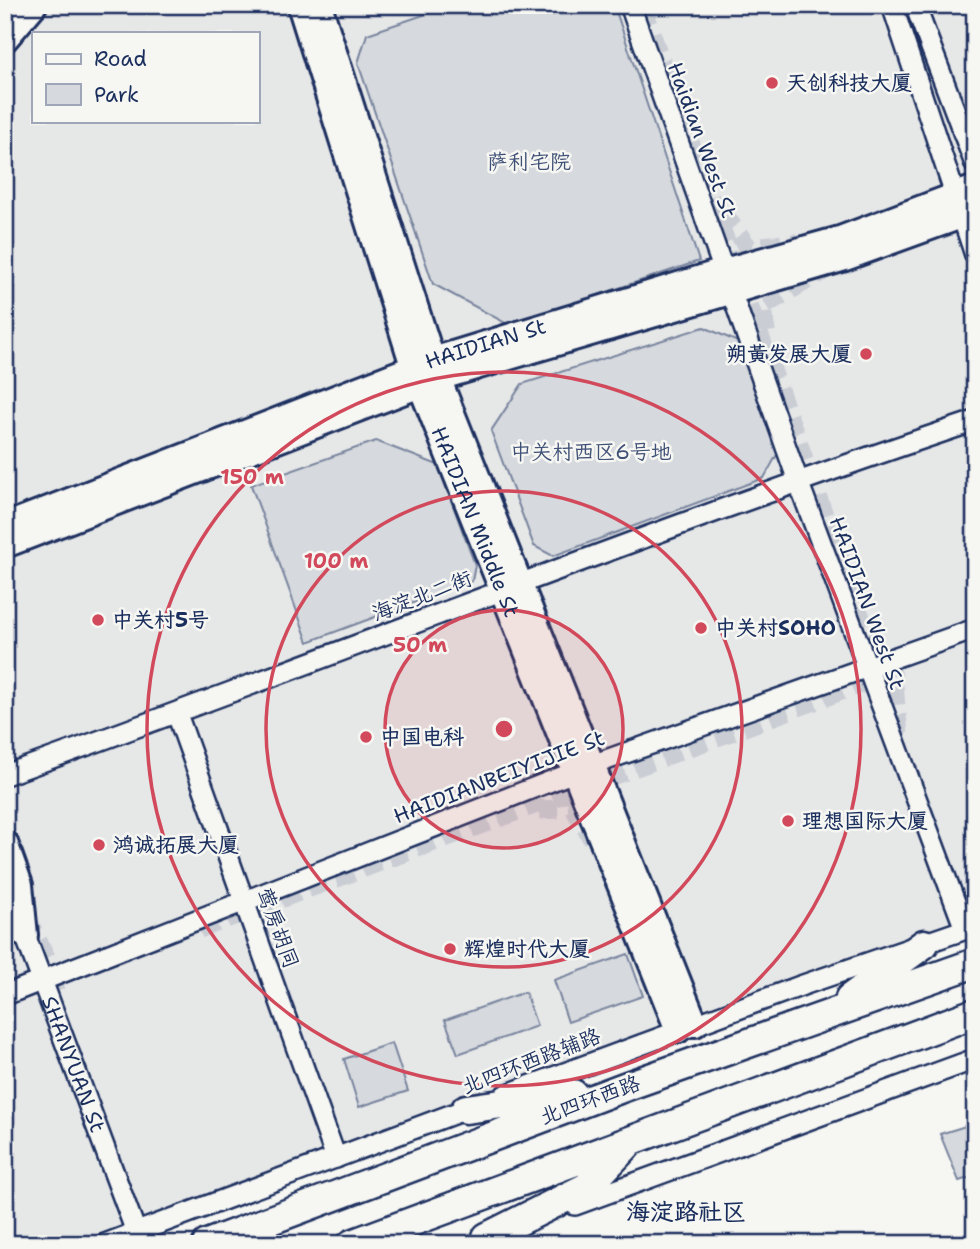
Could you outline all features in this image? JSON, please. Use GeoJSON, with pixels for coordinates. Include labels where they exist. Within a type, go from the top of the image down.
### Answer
{"type":"FeatureCollection","features":[{"type":"Feature","properties":{"kind":"highway"},"geometry":{"type":"LineString","coordinates":[[826,1016],[924,944]]}},
{"type":"Feature","properties":{"kind":"highway","name":"北四环西路"},"geometry":{"type":"LineString","coordinates":[[207,1244],[628,1086],[975,963]]}},
{"type":"Feature","properties":{"kind":"highway"},"geometry":{"type":"LineString","coordinates":[[352,1244],[975,1013]]}},
{"type":"Feature","properties":{"kind":"highway"},"geometry":{"type":"LineString","coordinates":[[901,1039],[975,1028]]}},
{"type":"Feature","properties":{"kind":"highway"},"geometry":{"type":"LineString","coordinates":[[466,1109],[628,1086]]}},
{"type":"Feature","properties":{"kind":"highway"},"geometry":{"type":"LineString","coordinates":[[478,1240],[587,1187],[629,1142]]}},
{"type":"Feature","properties":{"kind":"main road"},"geometry":{"type":"LineString","coordinates":[[5,39],[34,5]]}},
{"type":"Feature","properties":{"kind":"main road","name":"HAIDIAN Middle St"},"geometry":{"type":"LineString","coordinates":[[300,5],[426,373],[687,1027]]}},
{"type":"Feature","properties":{"kind":"main road","name":"HAIDIAN Middle St"},"geometry":{"type":"LineString","coordinates":[[319,5],[426,373]]}},
{"type":"Feature","properties":{"kind":"main road","name":"HAIDIAN St"},"geometry":{"type":"LineString","coordinates":[[5,526],[426,373],[728,281],[845,258],[967,202]]}},
{"type":"Feature","properties":{"kind":"main road","name":"HAIDIAN St"},"geometry":{"type":"LineString","coordinates":[[5,545],[426,373]]}},
{"type":"Feature","properties":{"kind":"main road"},"geometry":{"type":"LineString","coordinates":[[5,843],[20,885],[25,935]]}},
{"type":"Feature","properties":{"kind":"main road","name":"SHANYUAN St"},"geometry":{"type":"LineString","coordinates":[[5,901],[25,935]]}},
{"type":"Feature","properties":{"kind":"street","name":"Haidian West St"},"geometry":{"type":"LineString","coordinates":[[629,5],[728,281]]}},
{"type":"Feature","properties":{"kind":"street"},"geometry":{"type":"LineString","coordinates":[[891,5],[967,202],[975,255]]}},
{"type":"Feature","properties":{"kind":"street"},"geometry":{"type":"LineString","coordinates":[[915,5],[975,164]]}},
{"type":"Feature","properties":{"kind":"street","name":"HAIDIAN West St"},"geometry":{"type":"LineString","coordinates":[[728,281],[867,667],[970,927]]}},
{"type":"Feature","properties":{"kind":"street","name":"海淀北二街"},"geometry":{"type":"LineString","coordinates":[[5,775],[177,714],[511,586],[798,481],[975,421]]}},
{"type":"Feature","properties":{"kind":"street","name":"HAIDIANBEIYIJIE St"},"geometry":{"type":"LineString","coordinates":[[5,995],[583,768],[975,629]]}},
{"type":"Feature","properties":{"kind":"street","name":"莺房胡同"},"geometry":{"type":"LineString","coordinates":[[177,714],[336,1158]]}},
{"type":"Feature","properties":{"kind":"street","name":"北四环西路辅路"},"geometry":{"type":"LineString","coordinates":[[105,1244],[687,1027],[970,927]]}},
{"type":"Feature","properties":{"kind":"street","name":"SHANYUAN St"},"geometry":{"type":"LineString","coordinates":[[25,935],[136,1232]]}},
{"type":"Feature","properties":{"kind":"street"},"geometry":{"type":"LineString","coordinates":[[478,1240],[975,1059]]}},
{"type":"Feature","properties":{"kind":"shaded area"},"geometry":{"type":"Polygon","coordinates":[[[5,5],[975,5],[975,928],[106,1244],[5,1244],[5,5]]]}},
{"type":"Feature","properties":{"kind":"green space","name":"萨利宅院"},"geometry":{"type":"Polygon","coordinates":[[[453,5],[614,5],[699,261],[509,325],[433,284],[358,63],[367,34],[453,5]]]}},
{"type":"Feature","properties":{"kind":"green space","name":"中关村西区6号地"},"geometry":{"type":"Polygon","coordinates":[[[704,327],[738,342],[778,453],[764,478],[553,556],[534,546],[491,431],[522,384],[704,327]]]}},
{"type":"Feature","properties":{"kind":"green space"},"geometry":{"type":"Polygon","coordinates":[[[376,441],[438,465],[475,565],[472,581],[308,642],[251,485],[376,441]]]}},
{"type":"Feature","properties":{"kind":"green space"},"geometry":{"type":"Polygon","coordinates":[[[628,954],[643,996],[568,1022],[554,980],[628,954]]]}},
{"type":"Feature","properties":{"kind":"green space"},"geometry":{"type":"Polygon","coordinates":[[[525,992],[537,1026],[458,1054],[445,1020],[525,992]]]}},
{"type":"Feature","properties":{"kind":"green space"},"geometry":{"type":"Polygon","coordinates":[[[392,1043],[408,1091],[359,1107],[344,1059],[392,1043]]]}},
{"type":"Feature","properties":{"kind":"green space"},"geometry":{"type":"Polygon","coordinates":[[[975,1123],[975,1176],[959,1181],[940,1134],[975,1123]]]}},
{"type":"Feature","properties":{"kind":"tunnel"},"geometry":{"type":"LineString","coordinates":[[199,929],[882,676],[641,5]]}},
{"type":"Feature","properties":{"kind":"tunnel"},"geometry":{"type":"LineString","coordinates":[[722,212],[748,247],[797,243]]}},
{"type":"Feature","properties":{"kind":"tunnel"},"geometry":{"type":"LineString","coordinates":[[766,332],[763,306],[823,271]]}},
{"type":"Feature","properties":{"kind":"tunnel"},"geometry":{"type":"LineString","coordinates":[[887,658],[893,676],[900,745]]}},
{"type":"Feature","properties":{"kind":"tunnel"},"geometry":{"type":"LineString","coordinates":[[539,810],[574,808],[592,839]]}},
{"type":"Feature","properties":{"kind":"tunnel"},"geometry":{"type":"LineString","coordinates":[[25,915],[58,981],[66,978]]}},
{"type":"Feature","properties":{"kind":"place","name":"天创科技大厦"},"geometry":{"type":"Point","coordinates":[772,83]}},
{"type":"Feature","properties":{"kind":"place","name":"朔黄发展大厦"},"geometry":{"type":"Point","coordinates":[866,354]}},
{"type":"Feature","properties":{"kind":"place","name":"中关村5号"},"geometry":{"type":"Point","coordinates":[98,620]}},
{"type":"Feature","properties":{"kind":"place","name":"中关村SOHO"},"geometry":{"type":"Point","coordinates":[701,628]}},
{"type":"Feature","properties":{"kind":"place","name":"中国电科"},"geometry":{"type":"Point","coordinates":[366,737]}},
{"type":"Feature","properties":{"kind":"place","name":"理想国际大厦"},"geometry":{"type":"Point","coordinates":[788,821]}},
{"type":"Feature","properties":{"kind":"place","name":"鸿诚拓展大厦"},"geometry":{"type":"Point","coordinates":[99,845]}},
{"type":"Feature","properties":{"kind":"place","name":"辉煌时代大厦"},"geometry":{"type":"Point","coordinates":[450,949]}},
{"type":"Feature","properties":{"kind":"district","name":"海淀路社区"},"geometry":{"type":"Point","coordinates":[686,1212]}}]}
